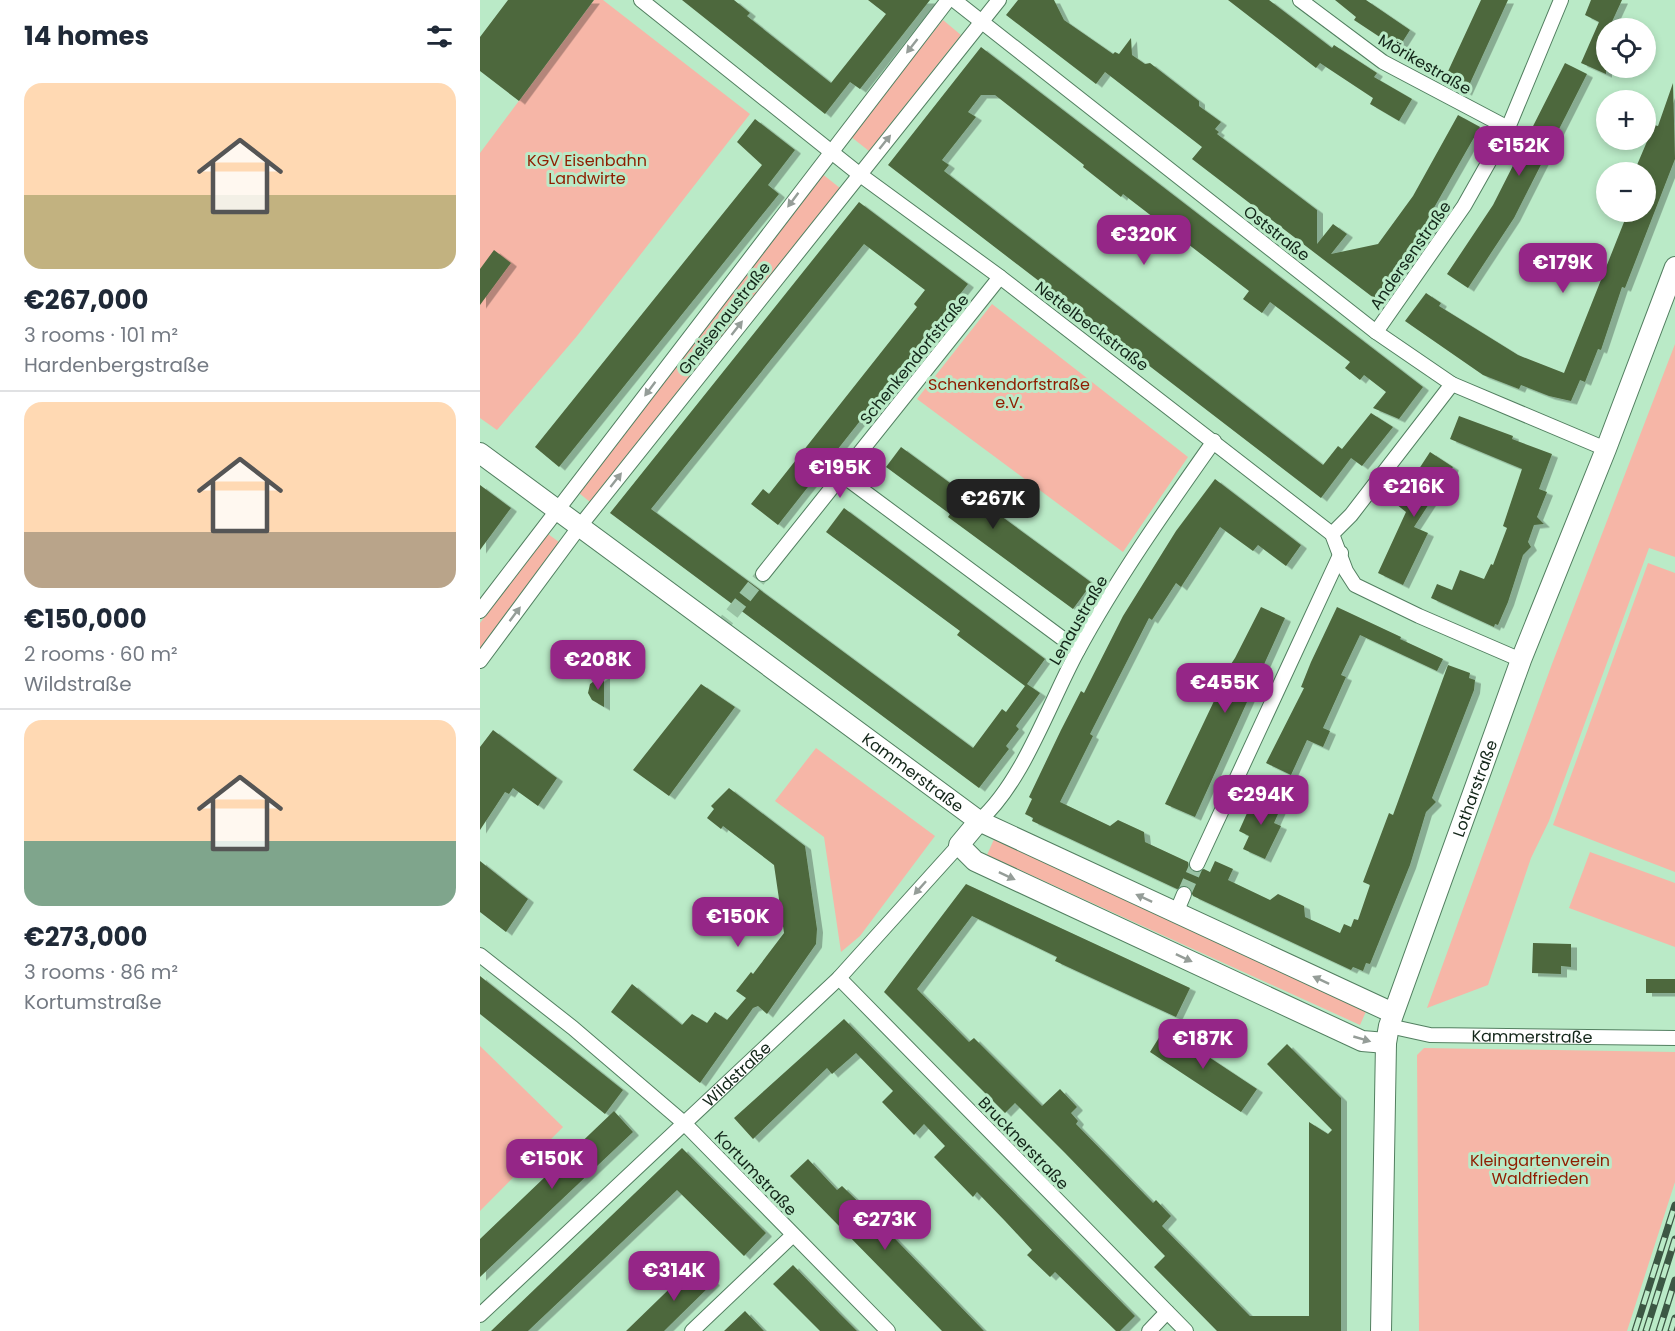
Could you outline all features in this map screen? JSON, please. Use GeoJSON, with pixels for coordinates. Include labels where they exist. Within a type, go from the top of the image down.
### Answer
{"type":"FeatureCollection","features":[{"type":"Feature","properties":{"kind":"street","name":"Nettelbeckstraße"},"geometry":{"type":"LineString","coordinates":[[641,0],[859,174],[1000,277],[1332,534],[1346,571],[1355,585],[1419,616],[1521,660]]}},
{"type":"Feature","properties":{"kind":"street","name":"Gneisenaustraße"},"geometry":{"type":"LineString","coordinates":[[480,610],[948,0]]}},
{"type":"Feature","properties":{"kind":"street","name":"Oststraße"},"geometry":{"type":"LineString","coordinates":[[954,0],[1376,332],[1452,384],[1606,449]]}},
{"type":"Feature","properties":{"kind":"street","name":"Gneisenaustraße"},"geometry":{"type":"LineString","coordinates":[[480,661],[579,526],[999,0]]}},
{"type":"Feature","properties":{"kind":"street","name":"Mörikestraße"},"geometry":{"type":"LineString","coordinates":[[1300,0],[1383,62],[1508,128]]}},
{"type":"Feature","properties":{"kind":"street","name":"Andersenstraße"},"geometry":{"type":"LineString","coordinates":[[1376,332],[1464,206],[1508,128],[1561,0]]}},
{"type":"Feature","properties":{"kind":"street","name":"Lotharstraße"},"geometry":{"type":"LineString","coordinates":[[1382,1331],[1390,1027],[1521,660],[1606,449],[1675,267]]}},
{"type":"Feature","properties":{"kind":"street","name":"Schenkendorfstraße"},"geometry":{"type":"LineString","coordinates":[[762,574],[1000,277]]}},
{"type":"Feature","properties":{"kind":"street"},"geometry":{"type":"LineString","coordinates":[[1332,534],[1351,515],[1452,384]]}},
{"type":"Feature","properties":{"kind":"street","name":"Lenaustraße"},"geometry":{"type":"LineString","coordinates":[[980,820],[1006,793],[1078,650],[1139,550],[1214,441]]}},
{"type":"Feature","properties":{"kind":"street","name":"Kammerstraße"},"geometry":{"type":"LineString","coordinates":[[480,453],[980,820],[1176,913],[1390,1027],[1430,1035],[1675,1038]]}},
{"type":"Feature","properties":{"kind":"street"},"geometry":{"type":"LineString","coordinates":[[842,475],[1078,650]]}},
{"type":"Feature","properties":{"kind":"street"},"geometry":{"type":"LineString","coordinates":[[1197,864],[1341,553]]}},
{"type":"Feature","properties":{"kind":"street","name":"Wildstraße"},"geometry":{"type":"LineString","coordinates":[[480,1315],[839,978],[980,820]]}},
{"type":"Feature","properties":{"kind":"street","name":"Kammerstraße"},"geometry":{"type":"LineString","coordinates":[[959,845],[975,861],[1362,1041],[1390,1027]]}},
{"type":"Feature","properties":{"kind":"street"},"geometry":{"type":"LineString","coordinates":[[1176,913],[1184,894]]}},
{"type":"Feature","properties":{"kind":"street","name":"Kortumstraße"},"geometry":{"type":"LineString","coordinates":[[480,955],[573,1028],[684,1123],[888,1331]]}},
{"type":"Feature","properties":{"kind":"street","name":"Brucknerstraße"},"geometry":{"type":"LineString","coordinates":[[839,978],[1186,1331]]}},
{"type":"Feature","properties":{"kind":"street"},"geometry":{"type":"LineString","coordinates":[[692,1331],[793,1234]]}},
{"type":"Feature","properties":{"kind":"street"},"geometry":{"type":"LineString","coordinates":[[1149,1331],[1167,1312]]}},
{"type":"Feature","properties":{"kind":"green space","name":"KGV Eisenbahn Landwirte"},"geometry":{"type":"Polygon","coordinates":[[[594,0],[603,0],[750,114],[577,336],[497,430],[480,418],[480,153],[594,0]]]}},
{"type":"Feature","properties":{"kind":"green space"},"geometry":{"type":"Polygon","coordinates":[[[943,20],[961,35],[869,151],[850,136],[943,20]]]}},
{"type":"Feature","properties":{"kind":"green space"},"geometry":{"type":"Polygon","coordinates":[[[821,173],[840,188],[590,502],[579,493],[821,173]]]}},
{"type":"Feature","properties":{"kind":"green space","name":"Schenkendorfstraße e.V."},"geometry":{"type":"Polygon","coordinates":[[[992,304],[1188,457],[1123,552],[917,399],[992,304]]]}},
{"type":"Feature","properties":{"kind":"green space"},"geometry":{"type":"Polygon","coordinates":[[[1675,344],[1675,557],[1649,548],[1549,821],[1531,858],[1488,985],[1427,1008],[1552,664],[1675,344]]]}},
{"type":"Feature","properties":{"kind":"green space"},"geometry":{"type":"Polygon","coordinates":[[[548,534],[559,542],[480,649],[480,623],[548,534]]]}},
{"type":"Feature","properties":{"kind":"green space"},"geometry":{"type":"Polygon","coordinates":[[[1648,563],[1675,573],[1675,872],[1553,825],[1648,563]]]}},
{"type":"Feature","properties":{"kind":"green space"},"geometry":{"type":"Polygon","coordinates":[[[816,748],[935,836],[860,936],[841,952],[824,837],[775,801],[816,748]]]}},
{"type":"Feature","properties":{"kind":"green space"},"geometry":{"type":"Polygon","coordinates":[[[995,837],[1368,1007],[1360,1025],[987,855],[995,837]]]}},
{"type":"Feature","properties":{"kind":"green space"},"geometry":{"type":"Polygon","coordinates":[[[1590,852],[1675,883],[1675,947],[1569,908],[1590,852]]]}},
{"type":"Feature","properties":{"kind":"green space"},"geometry":{"type":"Polygon","coordinates":[[[480,1046],[563,1127],[480,1211],[480,1046]]]}},
{"type":"Feature","properties":{"kind":"green space","name":"Kleingartenverein Waldfrieden"},"geometry":{"type":"Polygon","coordinates":[[[1424,1048],[1675,1052],[1675,1182],[1627,1331],[1419,1331],[1417,1055],[1424,1048]]]}},
{"type":"Feature","properties":{"kind":"building"},"geometry":{"type":"Polygon","coordinates":[[[508,0],[594,0],[519,101],[480,71],[480,37],[508,0]]]}},
{"type":"Feature","properties":{"kind":"building"},"geometry":{"type":"Polygon","coordinates":[[[682,0],[734,0],[750,13],[747,16],[831,83],[886,14],[868,0],[930,0],[860,89],[850,82],[825,114],[682,0]]]}},
{"type":"Feature","properties":{"kind":"building"},"geometry":{"type":"Polygon","coordinates":[[[1018,0],[1054,0],[1064,20],[1113,54],[1115,52],[1119,54],[1131,38],[1132,55],[1145,64],[1150,63],[1199,101],[1199,106],[1221,122],[1215,129],[1219,132],[1217,134],[1317,210],[1317,244],[1333,224],[1347,234],[1331,254],[1378,244],[1413,196],[1458,115],[1480,127],[1427,220],[1433,224],[1379,302],[1192,159],[1202,147],[1105,72],[1096,84],[1006,15],[1018,0]]]}},
{"type":"Feature","properties":{"kind":"building"},"geometry":{"type":"Polygon","coordinates":[[[1228,0],[1269,0],[1332,48],[1334,45],[1377,73],[1374,77],[1412,99],[1399,121],[1370,104],[1373,98],[1320,63],[1316,68],[1228,0]]]}},
{"type":"Feature","properties":{"kind":"building"},"geometry":{"type":"Polygon","coordinates":[[[1335,0],[1366,0],[1410,30],[1398,49],[1354,20],[1356,17],[1335,0]]]}},
{"type":"Feature","properties":{"kind":"building"},"geometry":{"type":"Polygon","coordinates":[[[1481,0],[1508,0],[1466,92],[1444,80],[1481,0]]]}},
{"type":"Feature","properties":{"kind":"building"},"geometry":{"type":"Polygon","coordinates":[[[1591,0],[1622,0],[1614,18],[1596,18],[1596,20],[1585,15],[1591,0]]]}},
{"type":"Feature","properties":{"kind":"building"},"geometry":{"type":"Polygon","coordinates":[[[1596,29],[1596,70],[1581,63],[1596,29]]]}},
{"type":"Feature","properties":{"kind":"building"},"geometry":{"type":"Polygon","coordinates":[[[981,47],[1423,387],[1399,419],[1373,408],[1386,392],[1364,375],[1360,380],[1345,368],[1350,362],[1270,302],[1262,313],[1243,299],[1249,291],[1123,194],[1121,197],[995,95],[981,95],[968,112],[976,117],[942,160],[949,165],[944,171],[1323,465],[1338,446],[1342,449],[1371,413],[1393,427],[1362,466],[1351,458],[1321,498],[888,165],[981,47]]]}},
{"type":"Feature","properties":{"kind":"building"},"geometry":{"type":"Polygon","coordinates":[[[1565,63],[1587,74],[1514,218],[1468,288],[1447,274],[1493,205],[1565,63]]]}},
{"type":"Feature","properties":{"kind":"building"},"geometry":{"type":"Polygon","coordinates":[[[1673,83],[1675,159],[1656,208],[1656,162],[1638,162],[1643,150],[1656,150],[1656,126],[1658,126],[1673,83]]]}},
{"type":"Feature","properties":{"kind":"building"},"geometry":{"type":"Polygon","coordinates":[[[755,119],[795,150],[768,185],[779,194],[559,467],[535,447],[762,165],[737,142],[755,119]]]}},
{"type":"Feature","properties":{"kind":"building"},"geometry":{"type":"Polygon","coordinates":[[[859,202],[968,284],[778,525],[751,504],[763,489],[769,494],[917,307],[914,304],[925,290],[864,244],[651,509],[973,748],[1002,709],[1006,712],[1025,686],[957,635],[960,631],[826,532],[844,508],[1045,659],[1027,684],[1040,693],[1016,726],[1019,729],[1006,746],[1009,749],[979,788],[610,513],[859,202]]]}},
{"type":"Feature","properties":{"kind":"building"},"geometry":{"type":"Polygon","coordinates":[[[1624,222],[1651,222],[1625,288],[1622,287],[1601,350],[1598,349],[1585,382],[1580,380],[1571,401],[1549,396],[1521,385],[1519,389],[1483,375],[1405,321],[1426,293],[1441,303],[1439,306],[1518,355],[1564,373],[1624,222]]]}},
{"type":"Feature","properties":{"kind":"building"},"geometry":{"type":"Polygon","coordinates":[[[494,250],[511,263],[480,305],[480,269],[494,250]]]}},
{"type":"Feature","properties":{"kind":"building"},"geometry":{"type":"Polygon","coordinates":[[[1459,416],[1513,436],[1512,439],[1552,454],[1539,489],[1547,492],[1537,517],[1544,524],[1534,525],[1528,542],[1531,547],[1523,555],[1508,602],[1498,625],[1495,624],[1494,627],[1431,598],[1437,584],[1452,590],[1460,570],[1484,579],[1491,564],[1493,565],[1507,528],[1503,526],[1522,469],[1450,439],[1459,416]]]}},
{"type":"Feature","properties":{"kind":"building"},"geometry":{"type":"Polygon","coordinates":[[[901,447],[965,494],[967,491],[1092,583],[1073,609],[948,517],[950,514],[886,467],[901,447]]]}},
{"type":"Feature","properties":{"kind":"building"},"geometry":{"type":"Polygon","coordinates":[[[1430,452],[1453,467],[1414,527],[1428,533],[1403,585],[1378,573],[1406,512],[1396,504],[1430,452]]]}},
{"type":"Feature","properties":{"kind":"building"},"geometry":{"type":"Polygon","coordinates":[[[1215,479],[1301,545],[1286,566],[1258,545],[1253,551],[1220,527],[1181,587],[1176,583],[1152,620],[1149,618],[1090,734],[1093,736],[1060,802],[1110,826],[1118,820],[1144,832],[1145,842],[1188,862],[1189,869],[1194,872],[1204,869],[1210,872],[1215,861],[1233,869],[1228,880],[1270,900],[1278,894],[1304,906],[1305,917],[1340,933],[1344,924],[1351,927],[1354,919],[1358,920],[1370,885],[1363,882],[1389,813],[1393,815],[1448,665],[1470,673],[1469,678],[1475,680],[1474,690],[1432,798],[1436,802],[1426,812],[1410,865],[1370,964],[1366,963],[1363,971],[1353,967],[1351,970],[1193,896],[1188,886],[1177,889],[1032,821],[1033,818],[1025,814],[1032,799],[1029,797],[1061,730],[1081,691],[1084,693],[1123,616],[1176,531],[1215,479]]]}},
{"type":"Feature","properties":{"kind":"building"},"geometry":{"type":"Polygon","coordinates":[[[480,485],[511,508],[480,550],[480,485]]]}},
{"type":"Feature","properties":{"kind":"building"},"geometry":{"type":"Polygon","coordinates":[[[1261,607],[1285,618],[1195,817],[1165,804],[1215,699],[1211,697],[1225,666],[1229,667],[1235,658],[1261,607]]]}},
{"type":"Feature","properties":{"kind":"building"},"geometry":{"type":"Polygon","coordinates":[[[1337,607],[1443,659],[1437,671],[1360,635],[1341,675],[1346,677],[1323,728],[1330,731],[1323,747],[1307,740],[1291,775],[1266,763],[1304,688],[1301,687],[1311,662],[1337,607]]]}},
{"type":"Feature","properties":{"kind":"building"},"geometry":{"type":"Polygon","coordinates":[[[604,674],[604,707],[592,700],[588,693],[590,684],[604,674]]]}},
{"type":"Feature","properties":{"kind":"building"},"geometry":{"type":"Polygon","coordinates":[[[701,684],[735,707],[669,796],[633,770],[701,684]]]}},
{"type":"Feature","properties":{"kind":"building"},"geometry":{"type":"Polygon","coordinates":[[[493,730],[557,778],[538,806],[513,788],[509,794],[505,792],[480,830],[480,747],[493,730]]]}},
{"type":"Feature","properties":{"kind":"building"},"geometry":{"type":"Polygon","coordinates":[[[729,788],[805,846],[817,929],[816,944],[767,1014],[758,1006],[753,1008],[700,1083],[611,1012],[632,984],[682,1025],[692,1014],[707,1023],[715,1012],[727,1020],[746,998],[736,991],[751,972],[753,974],[784,933],[774,865],[723,826],[721,829],[707,818],[714,809],[711,806],[729,788]]]}},
{"type":"Feature","properties":{"kind":"building"},"geometry":{"type":"Polygon","coordinates":[[[1256,793],[1282,805],[1274,823],[1281,826],[1265,859],[1243,849],[1249,836],[1239,831],[1256,793]]]}},
{"type":"Feature","properties":{"kind":"building"},"geometry":{"type":"Polygon","coordinates":[[[480,861],[528,899],[506,932],[480,912],[480,861]]]}},
{"type":"Feature","properties":{"kind":"building"},"geometry":{"type":"Polygon","coordinates":[[[966,884],[1190,988],[1176,1017],[1055,961],[1057,957],[972,916],[917,989],[969,1042],[974,1038],[1042,1106],[1060,1089],[1077,1107],[1071,1113],[1078,1121],[1076,1124],[1153,1203],[1156,1200],[1171,1216],[1162,1226],[1250,1316],[1309,1316],[1309,1122],[1328,1134],[1332,1130],[1267,1064],[1287,1044],[1341,1098],[1341,1331],[1217,1331],[1154,1267],[1165,1256],[1065,1153],[1015,1103],[1005,1113],[884,992],[966,884]]]}},
{"type":"Feature","properties":{"kind":"building"},"geometry":{"type":"Polygon","coordinates":[[[1533,943],[1571,944],[1571,967],[1561,966],[1561,974],[1532,973],[1533,943]]]}},
{"type":"Feature","properties":{"kind":"building"},"geometry":{"type":"Polygon","coordinates":[[[480,976],[623,1090],[605,1114],[480,1014],[480,976]]]}},
{"type":"Feature","properties":{"kind":"building"},"geometry":{"type":"Polygon","coordinates":[[[1646,979],[1675,979],[1675,993],[1646,993],[1646,979]]]}},
{"type":"Feature","properties":{"kind":"building"},"geometry":{"type":"Polygon","coordinates":[[[844,1019],[1135,1316],[1120,1331],[1116,1331],[1055,1272],[1050,1277],[1027,1255],[1032,1250],[1005,1221],[977,1192],[973,1197],[934,1157],[945,1146],[924,1124],[914,1135],[882,1102],[893,1091],[856,1053],[832,1074],[827,1068],[753,1139],[734,1118],[844,1019]]]}},
{"type":"Feature","properties":{"kind":"building"},"geometry":{"type":"Polygon","coordinates":[[[1165,1028],[1257,1089],[1241,1112],[1150,1052],[1165,1028]]]}},
{"type":"Feature","properties":{"kind":"building"},"geometry":{"type":"Polygon","coordinates":[[[614,1111],[633,1132],[480,1277],[480,1239],[614,1111]]]}},
{"type":"Feature","properties":{"kind":"building"},"geometry":{"type":"Polygon","coordinates":[[[682,1148],[766,1233],[744,1256],[677,1190],[528,1331],[491,1331],[682,1148]]]}},
{"type":"Feature","properties":{"kind":"building"},"geometry":{"type":"Polygon","coordinates":[[[808,1159],[837,1190],[842,1186],[873,1216],[984,1331],[942,1331],[790,1176],[808,1159]]]}},
{"type":"Feature","properties":{"kind":"building"},"geometry":{"type":"Polygon","coordinates":[[[696,1263],[714,1282],[664,1331],[626,1331],[696,1263]]]}},
{"type":"Feature","properties":{"kind":"building"},"geometry":{"type":"Polygon","coordinates":[[[793,1265],[857,1331],[820,1331],[773,1284],[793,1265]]]}},
{"type":"Feature","properties":{"kind":"building"},"geometry":{"type":"Polygon","coordinates":[[[745,1311],[764,1331],[724,1331],[745,1311]]]}},
{"type":"Feature","properties":{"kind":"tunnel"},"geometry":{"type":"LineString","coordinates":[[719,630],[763,574]]}},
{"type":"Feature","properties":{"kind":"tunnel"},"geometry":{"type":"LineString","coordinates":[[1184,894],[1197,864]]}},
{"type":"Feature","properties":{"kind":"railway"},"geometry":{"type":"LineString","coordinates":[[1635,1331],[1675,1205]]}},
{"type":"Feature","properties":{"kind":"railway"},"geometry":{"type":"LineString","coordinates":[[1646,1331],[1675,1239]]}},
{"type":"Feature","properties":{"kind":"railway"},"geometry":{"type":"LineString","coordinates":[[1659,1331],[1675,1280]]}},
{"type":"Feature","properties":{"kind":"railway"},"geometry":{"type":"LineString","coordinates":[[1671,1331],[1675,1318]]}}]}
